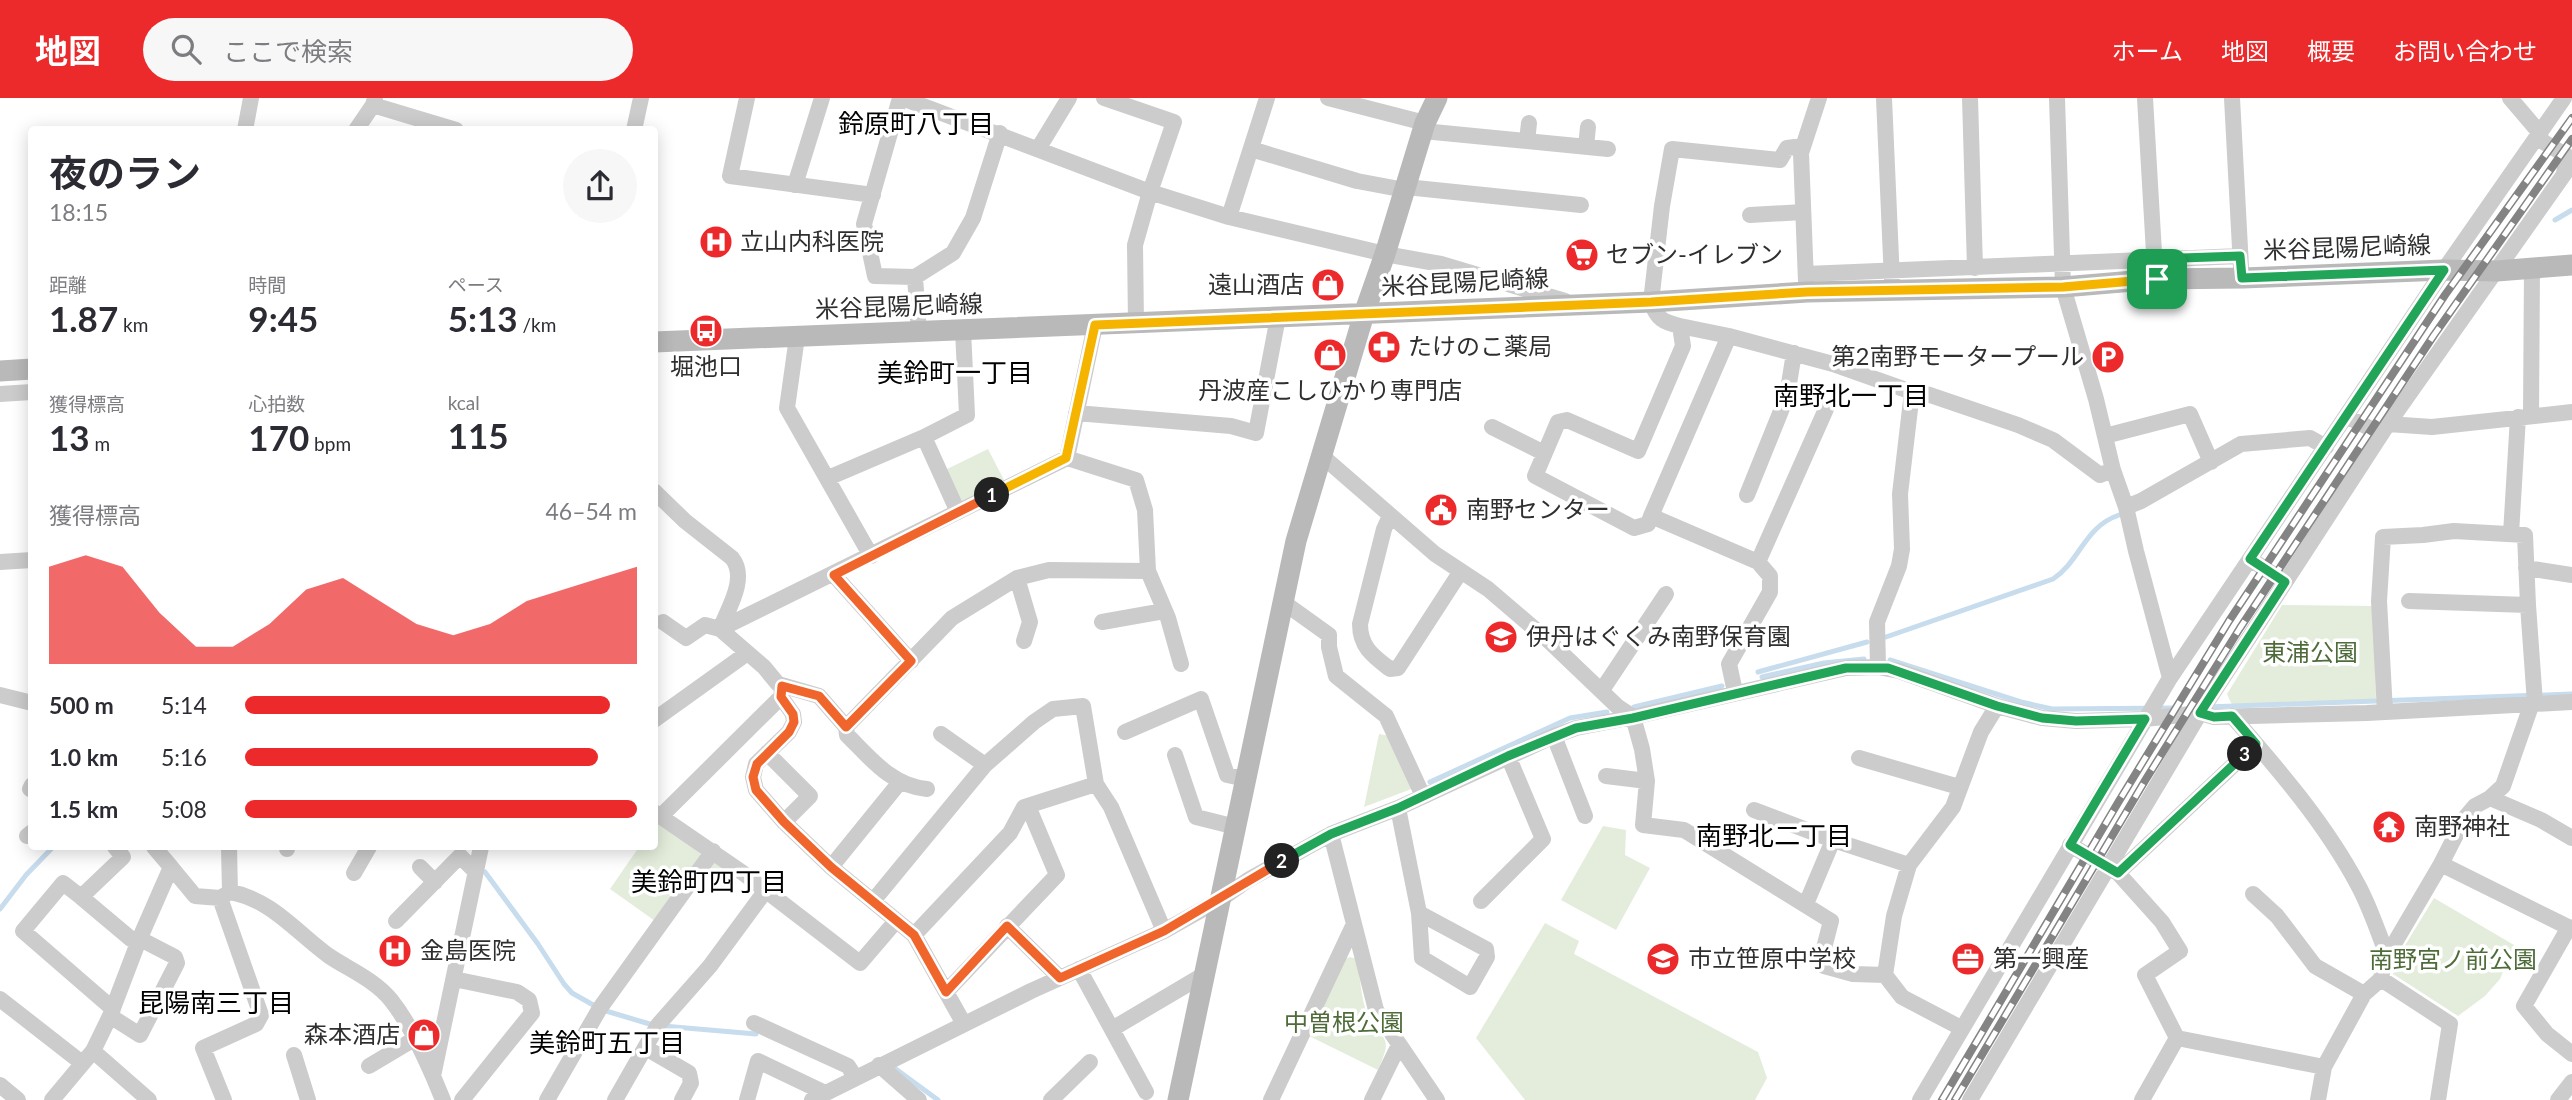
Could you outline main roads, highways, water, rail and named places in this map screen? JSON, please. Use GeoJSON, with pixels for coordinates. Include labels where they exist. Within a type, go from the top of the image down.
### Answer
{"type":"FeatureCollection","features":[{"type":"Feature","properties":{"kind":"main road"},"geometry":{"type":"LineString","coordinates":[[1178,1100],[1296,541],[1364,314],[1433,99]]}},
{"type":"Feature","properties":{"kind":"main road","name":"米谷昆陽尼崎線"},"geometry":{"type":"LineString","coordinates":[[658,342],[1651,302],[1806,283],[1892,282],[2063,287],[2155,269],[2242,278],[2444,270],[2497,271],[2572,265]]}},
{"type":"Feature","properties":{"kind":"main road"},"geometry":{"type":"LineString","coordinates":[[0,371],[28,369]]}},
{"type":"Feature","properties":{"kind":"waterway"},"geometry":{"type":"LineString","coordinates":[[2555,220],[2572,210]]}},
{"type":"Feature","properties":{"kind":"waterway"},"geometry":{"type":"LineString","coordinates":[[1886,637],[2053,579],[2070,563],[2098,527],[2119,515]]}},
{"type":"Feature","properties":{"kind":"waterway"},"geometry":{"type":"LineString","coordinates":[[1758,672],[1867,642]]}},
{"type":"Feature","properties":{"kind":"waterway"},"geometry":{"type":"LineString","coordinates":[[1762,677],[1824,663],[1864,659]]}},
{"type":"Feature","properties":{"kind":"waterway"},"geometry":{"type":"LineString","coordinates":[[1890,660],[2021,702],[2052,709],[2180,708]]}},
{"type":"Feature","properties":{"kind":"waterway"},"geometry":{"type":"LineString","coordinates":[[1634,707],[1722,686]]}},
{"type":"Feature","properties":{"kind":"waterway"},"geometry":{"type":"LineString","coordinates":[[2207,707],[2572,694]]}},
{"type":"Feature","properties":{"kind":"waterway"},"geometry":{"type":"LineString","coordinates":[[1430,782],[1570,718],[1607,712]]}},
{"type":"Feature","properties":{"kind":"waterway"},"geometry":{"type":"LineString","coordinates":[[0,909],[26,875],[50,850]]}},
{"type":"Feature","properties":{"kind":"waterway"},"geometry":{"type":"LineString","coordinates":[[485,872],[564,984],[572,993],[595,1006]]}},
{"type":"Feature","properties":{"kind":"waterway"},"geometry":{"type":"LineString","coordinates":[[606,1011],[653,1025]]}},
{"type":"Feature","properties":{"kind":"waterway"},"geometry":{"type":"LineString","coordinates":[[663,1026],[756,1034]]}},
{"type":"Feature","properties":{"kind":"waterway"},"geometry":{"type":"LineString","coordinates":[[893,1067],[938,1100]]}},
{"type":"Feature","properties":{"kind":"railway"},"geometry":{"type":"LineString","coordinates":[[1942,1100],[2229,621],[2445,295],[2572,118]]}},
{"type":"Feature","properties":{"kind":"railway"},"geometry":{"type":"LineString","coordinates":[[1955,1100],[2146,779],[2240,628],[2434,335],[2572,139]]}},
{"type":"Feature","properties":{"kind":"place","name":"立山内科医院"},"geometry":{"type":"Point","coordinates":[716,242]}},
{"type":"Feature","properties":{"kind":"place","name":"セブン-イレブン"},"geometry":{"type":"Point","coordinates":[1582,255]}},
{"type":"Feature","properties":{"kind":"place","name":"遠山酒店"},"geometry":{"type":"Point","coordinates":[1328,285]}},
{"type":"Feature","properties":{"kind":"place","name":"堀池口"},"geometry":{"type":"Point","coordinates":[706,331]}},
{"type":"Feature","properties":{"kind":"place","name":"たけのこ薬局"},"geometry":{"type":"Point","coordinates":[1384,347]}},
{"type":"Feature","properties":{"kind":"place","name":"丹波産こしひかり専門店"},"geometry":{"type":"Point","coordinates":[1330,355]}},
{"type":"Feature","properties":{"kind":"place","name":"第2南野モータープール"},"geometry":{"type":"Point","coordinates":[2108,357]}},
{"type":"Feature","properties":{"kind":"place","name":"南野センター"},"geometry":{"type":"Point","coordinates":[1441,510]}},
{"type":"Feature","properties":{"kind":"place","name":"伊丹はぐくみ南野保育園"},"geometry":{"type":"Point","coordinates":[1501,637]}},
{"type":"Feature","properties":{"kind":"place","name":"南野神社"},"geometry":{"type":"Point","coordinates":[2389,827]}},
{"type":"Feature","properties":{"kind":"place","name":"金島医院"},"geometry":{"type":"Point","coordinates":[395,951]}},
{"type":"Feature","properties":{"kind":"place","name":"市立笹原中学校"},"geometry":{"type":"Point","coordinates":[1663,959]}},
{"type":"Feature","properties":{"kind":"place","name":"第一興産"},"geometry":{"type":"Point","coordinates":[1968,959]}},
{"type":"Feature","properties":{"kind":"place","name":"森本酒店"},"geometry":{"type":"Point","coordinates":[424,1035]}},
{"type":"Feature","properties":{"kind":"district","name":"鈴原町八丁目"},"geometry":{"type":"Point","coordinates":[916,124]}},
{"type":"Feature","properties":{"kind":"district","name":"美鈴町一丁目"},"geometry":{"type":"Point","coordinates":[955,373]}},
{"type":"Feature","properties":{"kind":"district","name":"南野北一丁目"},"geometry":{"type":"Point","coordinates":[1851,396]}},
{"type":"Feature","properties":{"kind":"district","name":"南野北二丁目"},"geometry":{"type":"Point","coordinates":[1774,836]}},
{"type":"Feature","properties":{"kind":"district","name":"美鈴町四丁目"},"geometry":{"type":"Point","coordinates":[709,882]}},
{"type":"Feature","properties":{"kind":"district","name":"昆陽南三丁目"},"geometry":{"type":"Point","coordinates":[216,1003]}},
{"type":"Feature","properties":{"kind":"district","name":"美鈴町五丁目"},"geometry":{"type":"Point","coordinates":[607,1043]}},
{"type":"Feature","properties":{"kind":"park label","name":"東浦公園"},"geometry":{"type":"Point","coordinates":[2310,653]}},
{"type":"Feature","properties":{"kind":"park label","name":"南野宮ノ前公園"},"geometry":{"type":"Point","coordinates":[2453,960]}},
{"type":"Feature","properties":{"kind":"park label","name":"中曽根公園"},"geometry":{"type":"Point","coordinates":[1344,1023]}}]}
